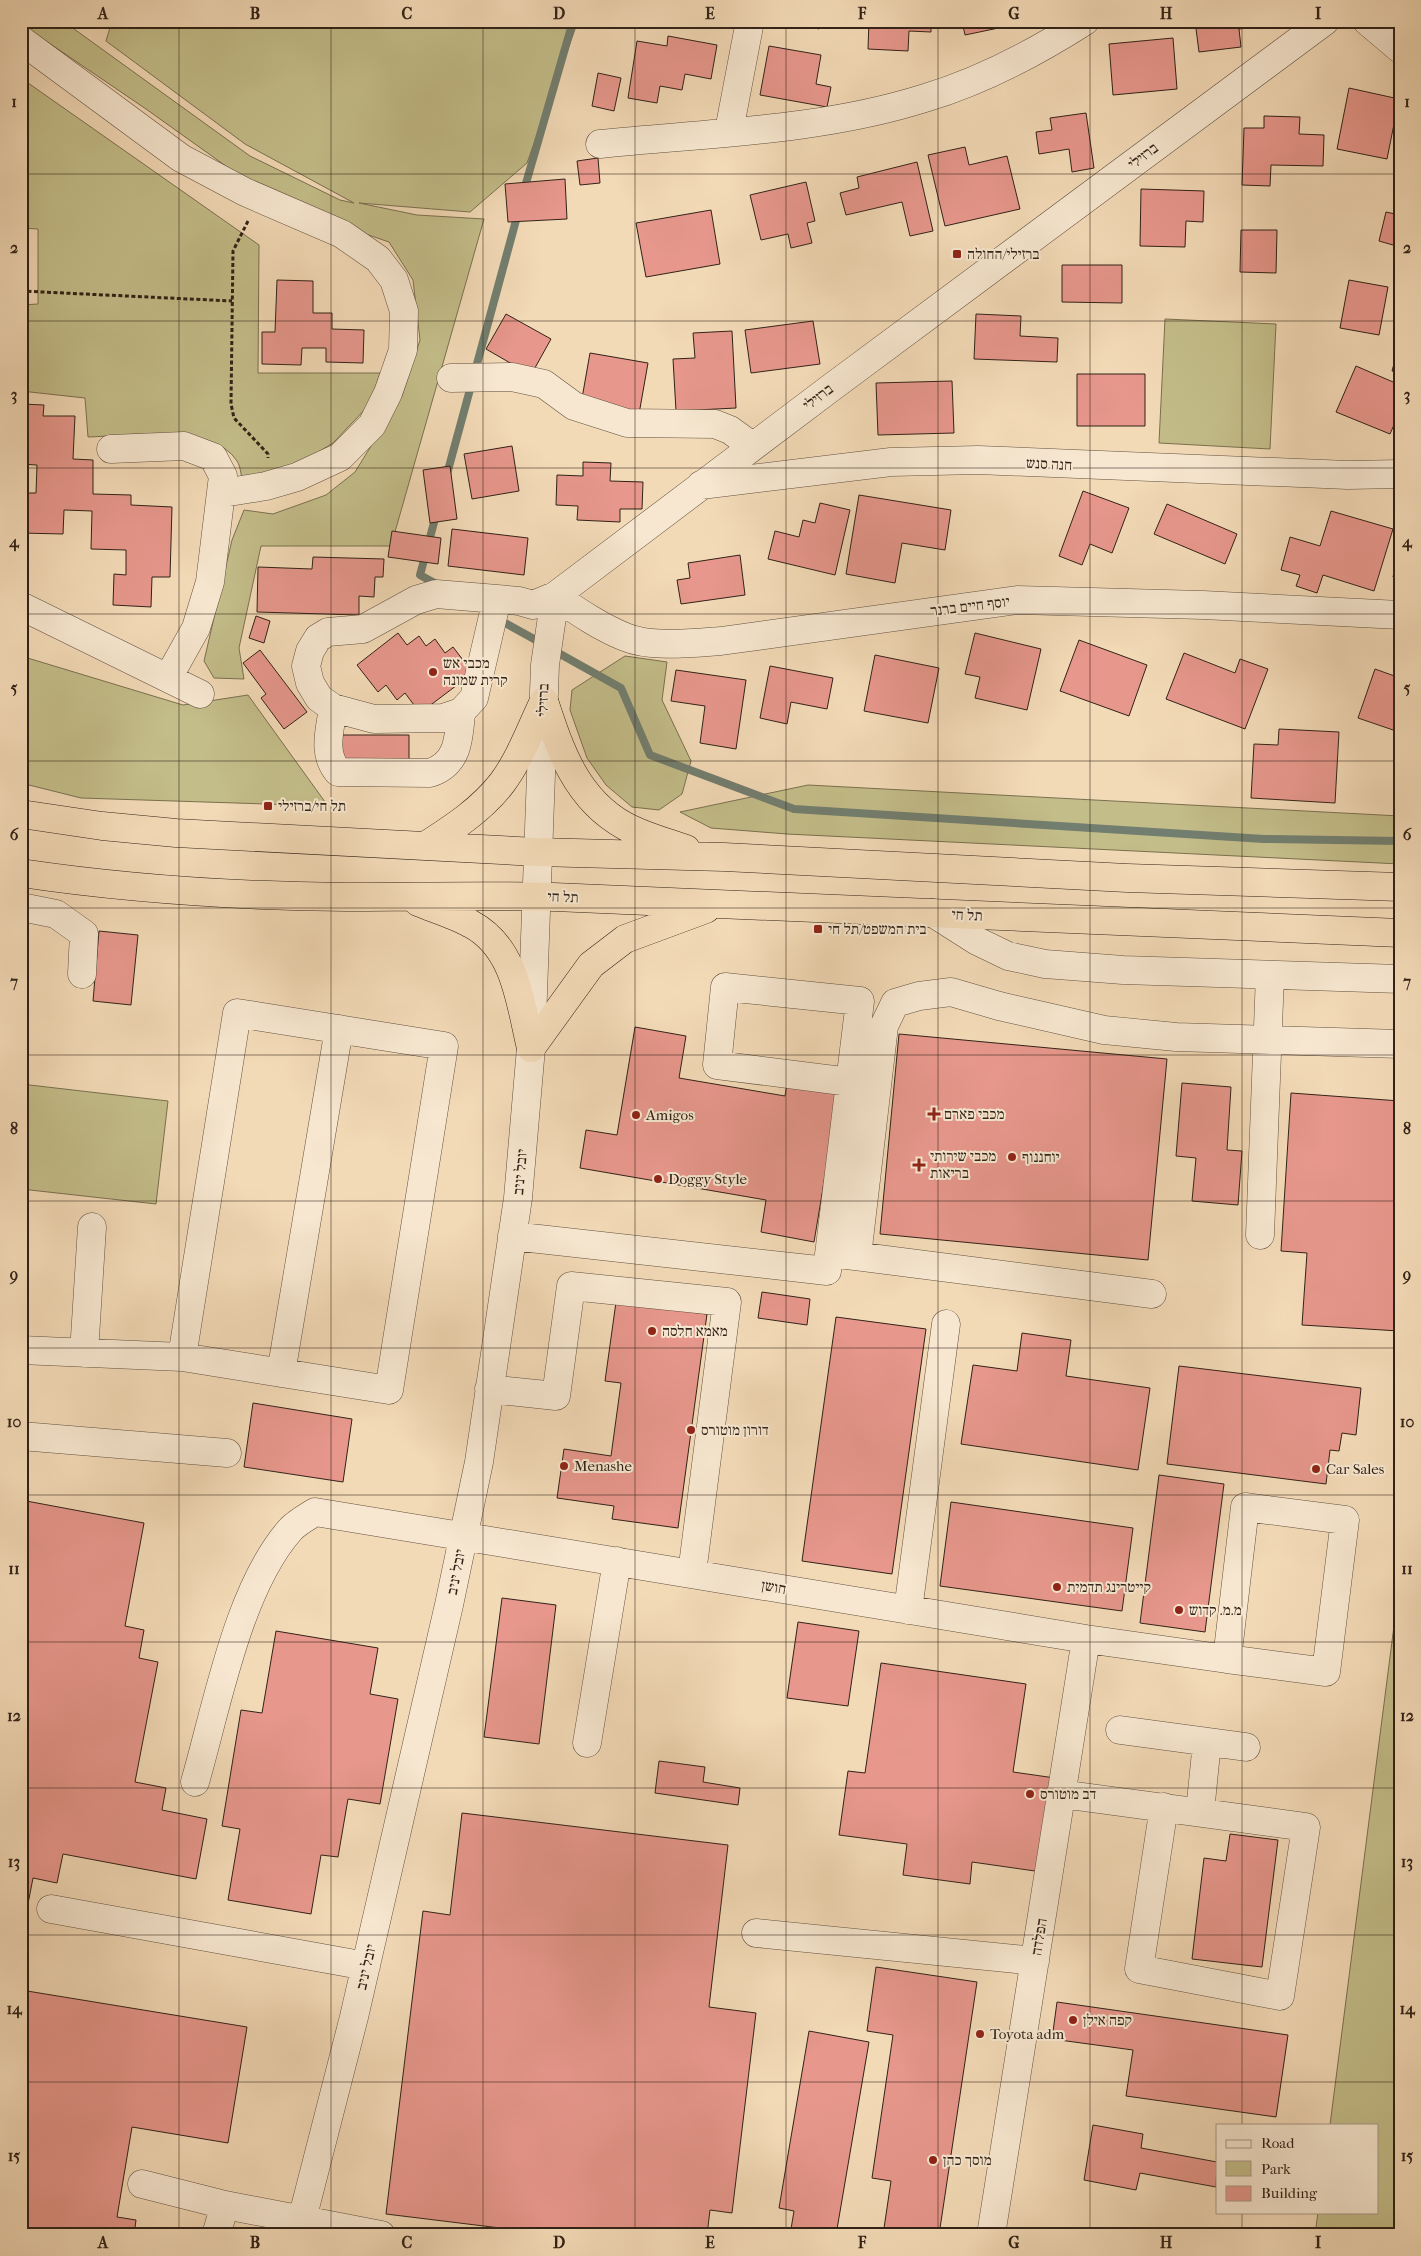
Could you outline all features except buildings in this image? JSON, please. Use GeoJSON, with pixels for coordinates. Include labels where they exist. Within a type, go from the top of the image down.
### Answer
{"type":"FeatureCollection","features":[{"type":"Feature","properties":{"kind":"highway"},"geometry":{"type":"LineString","coordinates":[[424,846],[458,825],[482,805],[502,782],[544,701]]}},
{"type":"Feature","properties":{"kind":"highway"},"geometry":{"type":"LineString","coordinates":[[544,701],[561,754],[578,782],[600,808],[625,826],[705,857]]}},
{"type":"Feature","properties":{"kind":"highway"},"geometry":{"type":"LineString","coordinates":[[21,814],[102,826],[176,832],[537,852],[705,857],[1127,878],[1400,887]]}},
{"type":"Feature","properties":{"kind":"highway","name":"תל חי"},"geometry":{"type":"LineString","coordinates":[[21,873],[95,884],[173,891],[343,897],[535,896],[1400,933]]}},
{"type":"Feature","properties":{"kind":"highway"},"geometry":{"type":"LineString","coordinates":[[405,896],[472,924],[499,946],[512,971],[531,1048]]}},
{"type":"Feature","properties":{"kind":"highway"},"geometry":{"type":"LineString","coordinates":[[531,1048],[591,965],[611,949],[625,939],[657,925],[723,903]]}},
{"type":"Feature","properties":{"kind":"street"},"geometry":{"type":"LineString","coordinates":[[729,131],[750,21]]}},
{"type":"Feature","properties":{"kind":"street"},"geometry":{"type":"LineString","coordinates":[[600,144],[785,126],[860,115],[926,98],[980,77],[1040,49],[1085,21]]}},
{"type":"Feature","properties":{"kind":"street","name":"ברזילי"},"geometry":{"type":"LineString","coordinates":[[535,896],[545,665],[555,596],[752,446],[1325,21]]}},
{"type":"Feature","properties":{"kind":"street"},"geometry":{"type":"LineString","coordinates":[[1368,21],[1400,49]]}},
{"type":"Feature","properties":{"kind":"street"},"geometry":{"type":"LineString","coordinates":[[21,40],[181,158],[260,198],[342,234],[378,259],[394,280],[404,311],[402,350],[388,393],[372,425],[340,457],[297,477],[266,486],[223,493]]}},
{"type":"Feature","properties":{"kind":"street"},"geometry":{"type":"LineString","coordinates":[[451,378],[512,377],[544,384],[574,406],[627,423],[715,424],[730,430],[752,446]]}},
{"type":"Feature","properties":{"kind":"street"},"geometry":{"type":"LineString","coordinates":[[110,449],[184,446],[213,457],[223,476],[223,493],[210,582],[196,628],[168,678]]}},
{"type":"Feature","properties":{"kind":"street","name":"חנה סנש"},"geometry":{"type":"LineString","coordinates":[[700,486],[784,474],[901,462],[978,460],[1329,474],[1400,474]]}},
{"type":"Feature","properties":{"kind":"street"},"geometry":{"type":"LineString","coordinates":[[497,599],[474,698],[461,712],[443,718],[374,719],[334,708],[319,698],[310,682],[306,666],[310,651],[318,638],[328,632],[363,629],[416,600],[436,594],[520,600],[533,605],[555,596]]}},
{"type":"Feature","properties":{"kind":"street","name":"יוסף חיים ברנר"},"geometry":{"type":"LineString","coordinates":[[555,596],[590,619],[626,638],[672,644],[721,641],[1016,600],[1193,605],[1400,615]]}},
{"type":"Feature","properties":{"kind":"street"},"geometry":{"type":"LineString","coordinates":[[21,606],[200,694]]}},
{"type":"Feature","properties":{"kind":"street"},"geometry":{"type":"LineString","coordinates":[[334,708],[328,750],[331,763],[338,772],[430,774],[450,762],[459,743],[461,712]]}},
{"type":"Feature","properties":{"kind":"street","name":"יובל יניב"},"geometry":{"type":"LineString","coordinates":[[300,2228],[366,1966],[449,1605],[479,1462],[518,1198],[531,1048],[535,896]]}},
{"type":"Feature","properties":{"kind":"street"},"geometry":{"type":"LineString","coordinates":[[21,907],[56,914],[84,934],[82,974]]}},
{"type":"Feature","properties":{"kind":"street"},"geometry":{"type":"LineString","coordinates":[[934,914],[977,941],[1008,956],[1045,964],[1123,970],[1400,980]]}},
{"type":"Feature","properties":{"kind":"street"},"geometry":{"type":"LineString","coordinates":[[1260,1235],[1270,975]]}},
{"type":"Feature","properties":{"kind":"street"},"geometry":{"type":"LineString","coordinates":[[512,1236],[827,1271],[860,1001],[725,987],[717,1065],[850,1082]]}},
{"type":"Feature","properties":{"kind":"street"},"geometry":{"type":"LineString","coordinates":[[857,1256],[884,1026],[895,1002],[919,996],[952,992],[999,1006],[1104,1030],[1176,1037],[1400,1044]]}},
{"type":"Feature","properties":{"kind":"street"},"geometry":{"type":"LineString","coordinates":[[21,1350],[182,1357],[389,1390],[444,1046],[237,1013],[182,1357]]}},
{"type":"Feature","properties":{"kind":"street"},"geometry":{"type":"LineString","coordinates":[[281,1373],[339,1029]]}},
{"type":"Feature","properties":{"kind":"street"},"geometry":{"type":"LineString","coordinates":[[84,1352],[92,1227]]}},
{"type":"Feature","properties":{"kind":"street"},"geometry":{"type":"LineString","coordinates":[[829,1253],[1152,1294]]}},
{"type":"Feature","properties":{"kind":"street"},"geometry":{"type":"LineString","coordinates":[[489,1389],[556,1396],[571,1286],[727,1302],[692,1574]]}},
{"type":"Feature","properties":{"kind":"street"},"geometry":{"type":"LineString","coordinates":[[908,1610],[946,1324]]}},
{"type":"Feature","properties":{"kind":"street"},"geometry":{"type":"LineString","coordinates":[[21,1436],[227,1453]]}},
{"type":"Feature","properties":{"kind":"street","name":"חושן"},"geometry":{"type":"LineString","coordinates":[[195,1782],[239,1625],[265,1565],[291,1528],[315,1512],[1086,1639],[1227,1659],[1326,1672],[1345,1520],[1245,1508],[1227,1659]]}},
{"type":"Feature","properties":{"kind":"street"},"geometry":{"type":"LineString","coordinates":[[587,1743],[617,1561]]}},
{"type":"Feature","properties":{"kind":"street","name":"הפלדה"},"geometry":{"type":"LineString","coordinates":[[991,2235],[1086,1639]]}},
{"type":"Feature","properties":{"kind":"street"},"geometry":{"type":"LineString","coordinates":[[1120,1730],[1246,1747]]}},
{"type":"Feature","properties":{"kind":"street"},"geometry":{"type":"LineString","coordinates":[[1200,1812],[1207,1742]]}},
{"type":"Feature","properties":{"kind":"street"},"geometry":{"type":"LineString","coordinates":[[1061,1794],[1306,1827],[1280,1996],[1139,1969],[1164,1808]]}},
{"type":"Feature","properties":{"kind":"street"},"geometry":{"type":"LineString","coordinates":[[51,1909],[366,1966]]}},
{"type":"Feature","properties":{"kind":"street"},"geometry":{"type":"LineString","coordinates":[[756,1933],[1035,1961]]}},
{"type":"Feature","properties":{"kind":"street"},"geometry":{"type":"LineString","coordinates":[[142,2184],[225,2205],[300,2228],[381,2235]]}},
{"type":"Feature","properties":{"kind":"street"},"geometry":{"type":"LineString","coordinates":[[216,2235],[225,2205]]}},
{"type":"Feature","properties":{"kind":"path"},"geometry":{"type":"LineString","coordinates":[[260,198],[233,251],[231,404],[234,418],[268,454],[266,486]]}},
{"type":"Feature","properties":{"kind":"path"},"geometry":{"type":"LineString","coordinates":[[21,291],[232,302]]}},
{"type":"Feature","properties":{"kind":"green space"},"geometry":{"type":"Polygon","coordinates":[[[21,21],[63,21],[250,156],[340,200],[354,203],[245,144],[106,41],[112,21],[578,21],[527,163],[470,212],[359,203],[417,215],[484,219],[391,546],[261,546],[239,648],[244,679],[214,678],[204,661],[232,540],[244,510],[273,514],[326,495],[355,472],[402,396],[420,340],[413,280],[389,242],[322,219],[244,179],[146,109],[49,43],[21,27],[21,21]]]}},
{"type":"Feature","properties":{"kind":"green space"},"geometry":{"type":"Polygon","coordinates":[[[21,78],[259,245],[258,373],[380,373],[370,404],[333,443],[290,469],[243,483],[237,461],[225,449],[209,441],[189,436],[168,434],[88,437],[85,398],[21,391],[21,305],[38,304],[38,229],[21,228],[21,78]]]}},
{"type":"Feature","properties":{"kind":"green space"},"geometry":{"type":"Polygon","coordinates":[[[1165,319],[1276,324],[1270,449],[1159,443],[1165,319]]]}},
{"type":"Feature","properties":{"kind":"green space"},"geometry":{"type":"Polygon","coordinates":[[[21,656],[183,705],[248,695],[328,806],[81,798],[21,783],[21,656]]]}},
{"type":"Feature","properties":{"kind":"green space"},"geometry":{"type":"Polygon","coordinates":[[[625,656],[667,662],[662,700],[691,761],[682,794],[659,810],[632,807],[606,785],[587,758],[570,710],[572,690],[625,656]]]}},
{"type":"Feature","properties":{"kind":"green space"},"geometry":{"type":"Polygon","coordinates":[[[808,785],[1400,816],[1400,864],[787,834],[711,828],[680,812],[808,785]]]}},
{"type":"Feature","properties":{"kind":"green space"},"geometry":{"type":"Polygon","coordinates":[[[21,1084],[168,1101],[156,1204],[21,1189],[21,1084]]]}},
{"type":"Feature","properties":{"kind":"green space"},"geometry":{"type":"Polygon","coordinates":[[[1400,1579],[1400,2235],[1315,2235],[1318,2214],[1378,2214],[1378,2124],[1330,2124],[1400,1579]]]}},
{"type":"Feature","properties":{"kind":"waterway"},"geometry":{"type":"LineString","coordinates":[[524,190],[573,21]]}},
{"type":"Feature","properties":{"kind":"waterway"},"geometry":{"type":"LineString","coordinates":[[447,474],[518,213]]}},
{"type":"Feature","properties":{"kind":"waterway"},"geometry":{"type":"LineString","coordinates":[[436,515],[420,575],[438,585]]}},
{"type":"Feature","properties":{"kind":"waterway"},"geometry":{"type":"LineString","coordinates":[[498,619],[543,644]]}},
{"type":"Feature","properties":{"kind":"waterway"},"geometry":{"type":"LineString","coordinates":[[553,650],[621,688],[650,755],[794,809],[1264,839],[1400,841]]}},
{"type":"Feature","properties":{"kind":"place","name":"ברזילי/החולה"},"geometry":{"type":"Point","coordinates":[957,254]}},
{"type":"Feature","properties":{"kind":"place","name":"מכבי אש קרית שמונה"},"geometry":{"type":"Point","coordinates":[433,672]}},
{"type":"Feature","properties":{"kind":"place","name":"תל חי/ברזילי"},"geometry":{"type":"Point","coordinates":[268,806]}},
{"type":"Feature","properties":{"kind":"place","name":"בית המשפט/תל חי"},"geometry":{"type":"Point","coordinates":[818,929]}},
{"type":"Feature","properties":{"kind":"place","name":"מכבי פארם"},"geometry":{"type":"Point","coordinates":[934,1114]}},
{"type":"Feature","properties":{"kind":"place","name":"Amigos"},"geometry":{"type":"Point","coordinates":[636,1115]}},
{"type":"Feature","properties":{"kind":"place","name":"יוחננוף"},"geometry":{"type":"Point","coordinates":[1012,1157]}},
{"type":"Feature","properties":{"kind":"place","name":"מכבי שירותי בריאות"},"geometry":{"type":"Point","coordinates":[919,1165]}},
{"type":"Feature","properties":{"kind":"place","name":"Doggy Style"},"geometry":{"type":"Point","coordinates":[658,1179]}},
{"type":"Feature","properties":{"kind":"place","name":"מאמא חלסה"},"geometry":{"type":"Point","coordinates":[652,1331]}},
{"type":"Feature","properties":{"kind":"place","name":"דורון מוטורס"},"geometry":{"type":"Point","coordinates":[691,1430]}},
{"type":"Feature","properties":{"kind":"place","name":"Menashe"},"geometry":{"type":"Point","coordinates":[564,1466]}},
{"type":"Feature","properties":{"kind":"place","name":"Car Sales"},"geometry":{"type":"Point","coordinates":[1316,1469]}},
{"type":"Feature","properties":{"kind":"place","name":"קייטרינג תדמית"},"geometry":{"type":"Point","coordinates":[1057,1587]}},
{"type":"Feature","properties":{"kind":"place","name":"מ.מ. קדוש"},"geometry":{"type":"Point","coordinates":[1179,1610]}},
{"type":"Feature","properties":{"kind":"place","name":"דב מוטורס"},"geometry":{"type":"Point","coordinates":[1030,1794]}},
{"type":"Feature","properties":{"kind":"place","name":"קפה אילן"},"geometry":{"type":"Point","coordinates":[1073,2020]}},
{"type":"Feature","properties":{"kind":"place","name":"Toyota adm"},"geometry":{"type":"Point","coordinates":[980,2034]}},
{"type":"Feature","properties":{"kind":"place","name":"מוסך כהן"},"geometry":{"type":"Point","coordinates":[933,2160]}}]}
